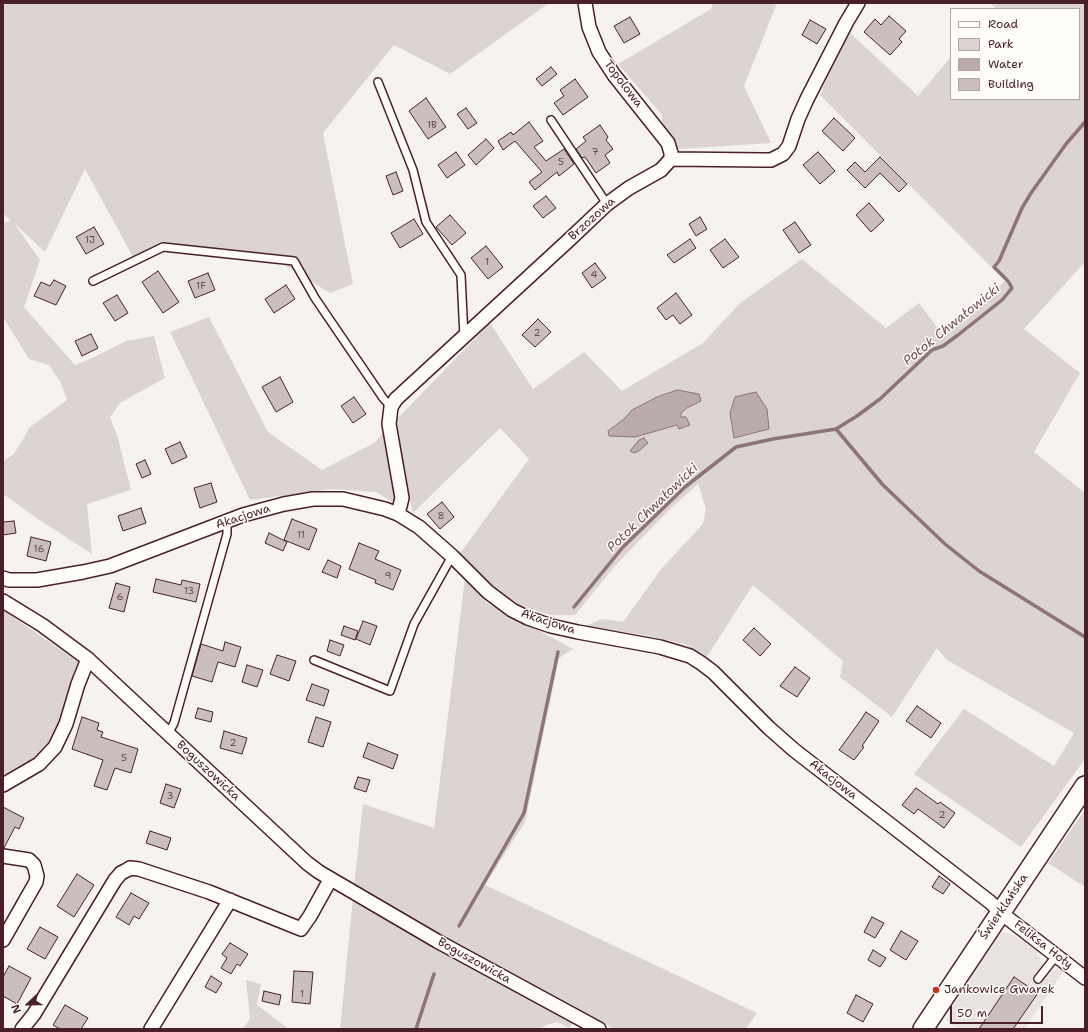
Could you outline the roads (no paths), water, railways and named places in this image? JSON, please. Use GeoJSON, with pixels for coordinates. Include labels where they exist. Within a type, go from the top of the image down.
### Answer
{"type":"FeatureCollection","features":[{"type":"Feature","properties":{"kind":"main road","name":"Świerklańska"},"geometry":{"type":"LineString","coordinates":[[923,1029],[1085,786]]}},
{"type":"Feature","properties":{"kind":"street","name":"Topolowa"},"geometry":{"type":"LineString","coordinates":[[585,3],[589,27],[599,52],[614,75],[668,143],[672,154],[671,159]]}},
{"type":"Feature","properties":{"kind":"street"},"geometry":{"type":"LineString","coordinates":[[671,159],[771,160],[783,154],[788,146],[807,99],[846,23],[858,3]]}},
{"type":"Feature","properties":{"kind":"street","name":"Brzozowa"},"geometry":{"type":"LineString","coordinates":[[391,407],[402,392],[464,337],[607,204],[629,188],[661,170],[671,159]]}},
{"type":"Feature","properties":{"kind":"street"},"geometry":{"type":"LineString","coordinates":[[391,407],[389,416],[389,430],[402,498],[398,514]]}},
{"type":"Feature","properties":{"kind":"street","name":"Akacjowa"},"geometry":{"type":"LineString","coordinates":[[3,578],[15,580],[38,580],[110,566],[227,521],[258,510],[284,504],[328,498],[343,499],[385,509],[398,514],[420,527],[452,556],[492,596],[512,610],[528,618],[551,626],[578,632],[660,647],[690,656],[701,663],[713,672],[769,728],[794,750],[1001,912]]}},
{"type":"Feature","properties":{"kind":"street","name":"Boguszowicka"},"geometry":{"type":"LineString","coordinates":[[3,601],[42,625],[88,659],[307,863],[330,880],[437,941],[599,1029]]}},
{"type":"Feature","properties":{"kind":"street"},"geometry":{"type":"LineString","coordinates":[[3,785],[39,764],[56,746],[66,724],[78,684],[88,659]]}},
{"type":"Feature","properties":{"kind":"street"},"geometry":{"type":"LineString","coordinates":[[3,856],[29,860],[34,865],[37,876],[36,882],[3,940]]}},
{"type":"Feature","properties":{"kind":"street"},"geometry":{"type":"LineString","coordinates":[[22,1029],[34,1014],[115,880],[124,871],[130,868],[139,869],[230,900],[301,929],[330,880]]}},
{"type":"Feature","properties":{"kind":"street"},"geometry":{"type":"LineString","coordinates":[[151,1029],[230,900]]}},
{"type":"Feature","properties":{"kind":"street","name":"Feliksa Hoły"},"geometry":{"type":"LineString","coordinates":[[1001,912],[1085,978]]}},
{"type":"Feature","properties":{"kind":"lane"},"geometry":{"type":"LineString","coordinates":[[378,82],[413,170],[426,222],[461,275],[464,337]]}},
{"type":"Feature","properties":{"kind":"lane"},"geometry":{"type":"LineString","coordinates":[[551,120],[607,204]]}},
{"type":"Feature","properties":{"kind":"lane"},"geometry":{"type":"LineString","coordinates":[[93,281],[163,247],[294,261],[315,298],[383,398],[391,407]]}},
{"type":"Feature","properties":{"kind":"lane"},"geometry":{"type":"LineString","coordinates":[[168,734],[174,723],[227,534],[227,521]]}},
{"type":"Feature","properties":{"kind":"lane"},"geometry":{"type":"LineString","coordinates":[[314,660],[390,691],[414,624],[452,556]]}},
{"type":"Feature","properties":{"kind":"lane"},"geometry":{"type":"LineString","coordinates":[[1038,979],[1056,956]]}},
{"type":"Feature","properties":{"kind":"water"},"geometry":{"type":"Polygon","coordinates":[[[677,390],[699,394],[701,401],[687,408],[681,413],[681,417],[686,417],[690,425],[679,429],[677,425],[635,437],[609,436],[608,431],[624,419],[632,410],[657,397],[677,390]]]}},
{"type":"Feature","properties":{"kind":"water"},"geometry":{"type":"Polygon","coordinates":[[[756,392],[767,409],[769,429],[734,438],[730,413],[735,397],[756,392]]]}},
{"type":"Feature","properties":{"kind":"water"},"geometry":{"type":"Polygon","coordinates":[[[644,438],[648,443],[639,451],[634,453],[630,451],[639,440],[644,438]]]}},
{"type":"Feature","properties":{"kind":"waterway","name":"Potok Chwałowicki"},"geometry":{"type":"LineString","coordinates":[[574,607],[623,547],[685,487],[736,447],[773,439],[836,429],[880,399],[932,350],[943,346],[1002,300],[1012,288],[1008,281],[994,267],[999,261],[1022,208],[1031,193],[1066,144],[1085,122]]}},
{"type":"Feature","properties":{"kind":"waterway"},"geometry":{"type":"LineString","coordinates":[[836,429],[883,485],[945,544],[979,571],[1085,637]]}},
{"type":"Feature","properties":{"kind":"waterway","name":"Potok Chwałowicki"},"geometry":{"type":"LineString","coordinates":[[459,926],[524,813],[558,652]]}},
{"type":"Feature","properties":{"kind":"waterway","name":"Potok Chwałowicki"},"geometry":{"type":"LineString","coordinates":[[416,1029],[434,974]]}},
{"type":"Feature","properties":{"kind":"place","name":"Jankowice Gwarek"},"geometry":{"type":"Point","coordinates":[936,990]}}]}
